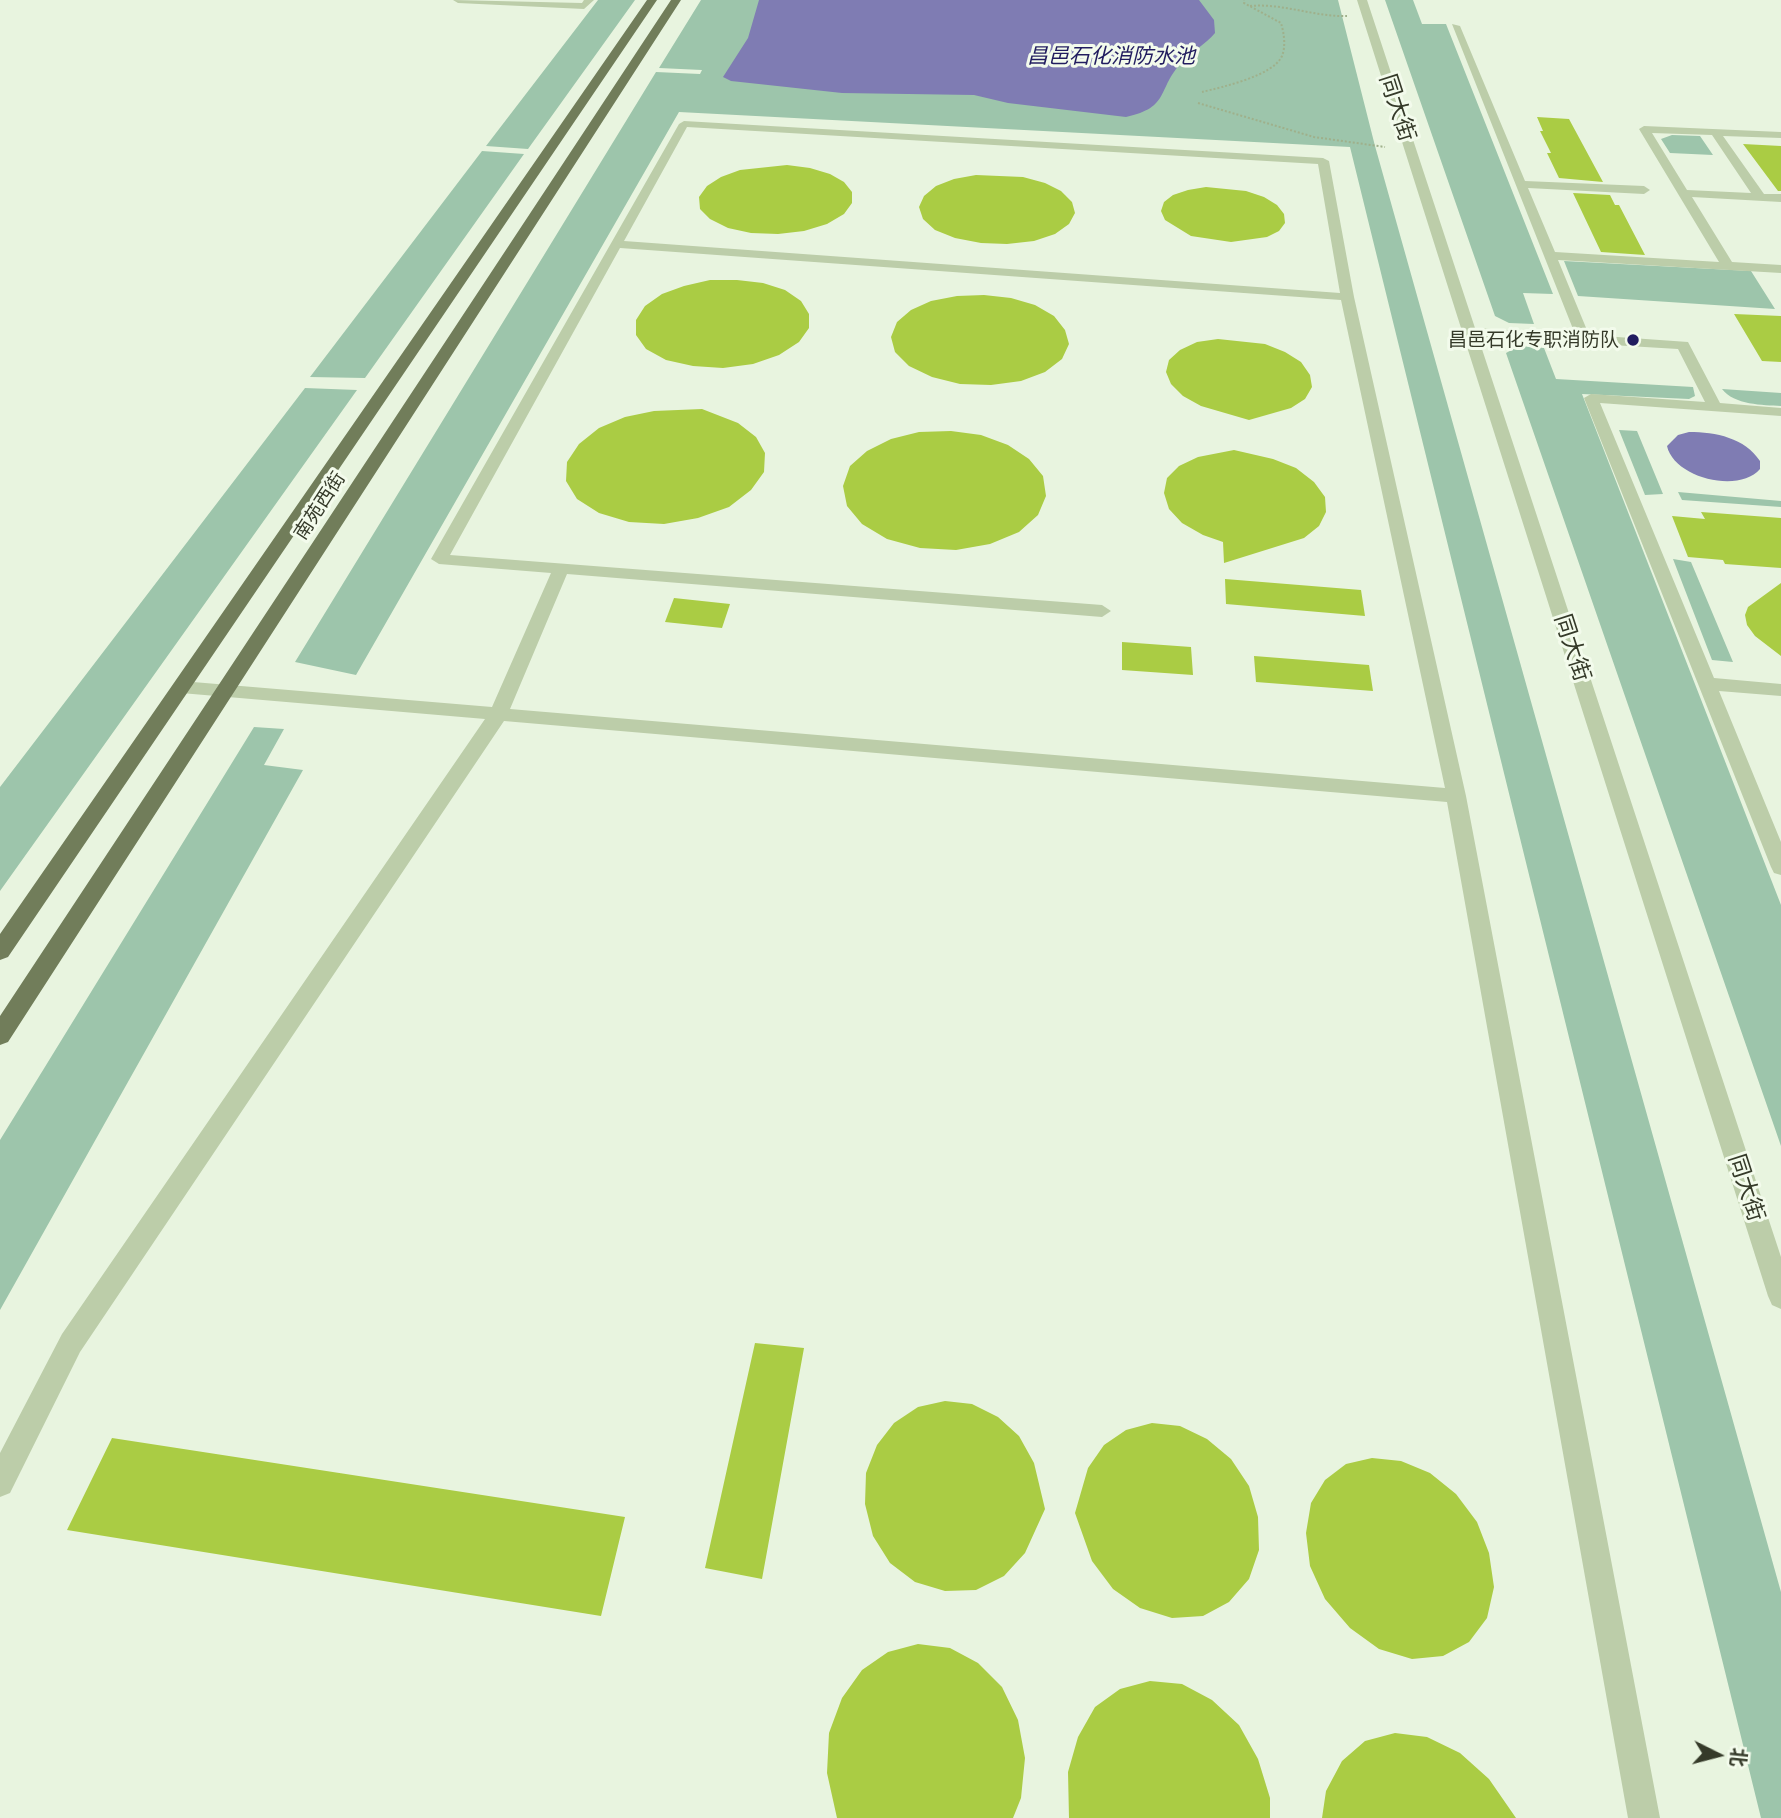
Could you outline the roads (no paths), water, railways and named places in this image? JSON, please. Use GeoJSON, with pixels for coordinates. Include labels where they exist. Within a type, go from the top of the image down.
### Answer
{"type":"FeatureCollection","features":[{"type":"Feature","properties":{"kind":"main road","name":"南苑西街"},"geometry":{"type":"LineString","coordinates":[[0,951],[652,0]]}},
{"type":"Feature","properties":{"kind":"main road","name":"南苑西街"},"geometry":{"type":"LineString","coordinates":[[0,1035],[676,0]]}},
{"type":"Feature","properties":{"kind":"street"},"geometry":{"type":"LineString","coordinates":[[458,0],[584,6],[589,0]]}},
{"type":"Feature","properties":{"kind":"street","name":"同大街"},"geometry":{"type":"LineString","coordinates":[[1362,0],[1781,1296]]}},
{"type":"Feature","properties":{"kind":"street"},"geometry":{"type":"LineString","coordinates":[[1455,26],[1584,339]]}},
{"type":"Feature","properties":{"kind":"street"},"geometry":{"type":"LineString","coordinates":[[1102,611],[439,559],[684,124],[1323,161],[1348,297],[1456,796],[1644,1818]]}},
{"type":"Feature","properties":{"kind":"street"},"geometry":{"type":"LineString","coordinates":[[1728,266],[1644,129],[1781,135]]}},
{"type":"Feature","properties":{"kind":"street"},"geometry":{"type":"LineString","coordinates":[[1715,132],[1760,197]]}},
{"type":"Feature","properties":{"kind":"street"},"geometry":{"type":"LineString","coordinates":[[1520,184],[1644,190]]}},
{"type":"Feature","properties":{"kind":"street"},"geometry":{"type":"LineString","coordinates":[[1683,193],[1781,198]]}},
{"type":"Feature","properties":{"kind":"street"},"geometry":{"type":"LineString","coordinates":[[618,244],[1348,297]]}},
{"type":"Feature","properties":{"kind":"street"},"geometry":{"type":"LineString","coordinates":[[1550,256],[1781,268]]}},
{"type":"Feature","properties":{"kind":"street"},"geometry":{"type":"LineString","coordinates":[[1781,279],[1776,279],[1781,287]]}},
{"type":"Feature","properties":{"kind":"street"},"geometry":{"type":"LineString","coordinates":[[1469,331],[1683,345],[1715,407]]}},
{"type":"Feature","properties":{"kind":"street"},"geometry":{"type":"LineString","coordinates":[[1781,412],[1591,398],[1781,867]]}},
{"type":"Feature","properties":{"kind":"street"},"geometry":{"type":"LineString","coordinates":[[0,1483],[71,1343],[498,715],[561,568]]}},
{"type":"Feature","properties":{"kind":"street"},"geometry":{"type":"LineString","coordinates":[[1707,684],[1781,690]]}},
{"type":"Feature","properties":{"kind":"street"},"geometry":{"type":"LineString","coordinates":[[181,687],[1456,796]]}},
{"type":"Feature","properties":{"kind":"water","name":"昌邑石化消防水池"},"geometry":{"type":"Polygon","coordinates":[[[759,0],[1199,0],[1214,20],[1215,33],[1182,62],[1157,103],[1140,113],[1126,117],[1008,103],[974,95],[842,93],[731,81],[723,77],[748,38],[759,0]]]}},
{"type":"Feature","properties":{"kind":"water"},"geometry":{"type":"Polygon","coordinates":[[[1689,432],[1719,435],[1738,442],[1754,453],[1760,461],[1760,469],[1750,477],[1738,480],[1708,479],[1694,474],[1672,457],[1667,446],[1678,435],[1689,432]]]}},
{"type":"Feature","properties":{"kind":"place","name":"昌邑石化专职消防队"},"geometry":{"type":"Point","coordinates":[1633,340]}}]}
